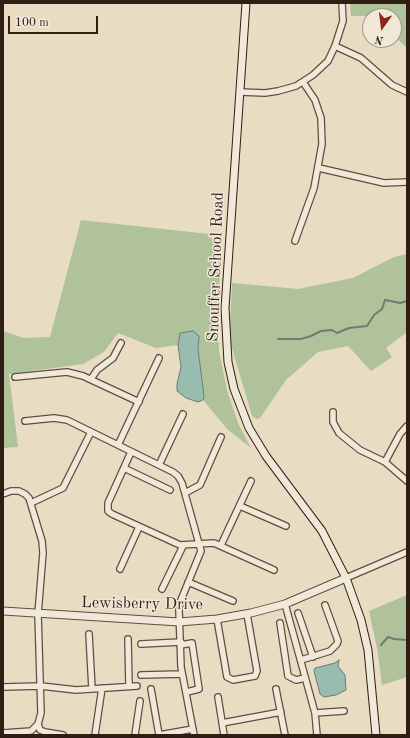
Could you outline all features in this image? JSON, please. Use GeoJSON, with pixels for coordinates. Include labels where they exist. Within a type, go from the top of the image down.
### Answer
{"type":"FeatureCollection","features":[{"type":"Feature","properties":{"kind":"main road","name":"Snouffer School Road"},"geometry":{"type":"LineString","coordinates":[[246,3],[225,308],[226,351],[230,375],[244,416],[257,443],[322,531],[346,578],[361,620],[368,650],[376,735]]}},
{"type":"Feature","properties":{"kind":"main road","name":"Lewisberry Drive"},"geometry":{"type":"LineString","coordinates":[[3,611],[179,622],[217,619],[247,614],[285,604],[346,578]]}},
{"type":"Feature","properties":{"kind":"street"},"geometry":{"type":"LineString","coordinates":[[240,92],[265,94],[296,86],[323,67],[336,46],[343,21],[342,3]]}},
{"type":"Feature","properties":{"kind":"street"},"geometry":{"type":"LineString","coordinates":[[336,46],[361,58],[392,85],[407,92]]}},
{"type":"Feature","properties":{"kind":"street"},"geometry":{"type":"LineString","coordinates":[[295,241],[319,168],[322,144],[321,118],[315,100],[303,82]]}},
{"type":"Feature","properties":{"kind":"street"},"geometry":{"type":"LineString","coordinates":[[319,168],[384,183],[407,182]]}},
{"type":"Feature","properties":{"kind":"street"},"geometry":{"type":"LineString","coordinates":[[91,379],[97,370],[113,358],[121,343]]}},
{"type":"Feature","properties":{"kind":"street"},"geometry":{"type":"LineString","coordinates":[[118,445],[159,358]]}},
{"type":"Feature","properties":{"kind":"street"},"geometry":{"type":"LineString","coordinates":[[15,377],[67,372],[84,376],[139,402]]}},
{"type":"Feature","properties":{"kind":"street"},"geometry":{"type":"LineString","coordinates":[[332,412],[333,422],[339,432],[360,450],[385,462],[407,481]]}},
{"type":"Feature","properties":{"kind":"street"},"geometry":{"type":"LineString","coordinates":[[159,465],[183,414]]}},
{"type":"Feature","properties":{"kind":"street"},"geometry":{"type":"LineString","coordinates":[[24,421],[60,418],[67,420],[159,465],[178,476],[185,493],[201,551],[181,600],[179,622],[182,674],[187,692],[193,732],[159,735],[151,689]]}},
{"type":"Feature","properties":{"kind":"street"},"geometry":{"type":"LineString","coordinates":[[385,462],[400,434],[407,426]]}},
{"type":"Feature","properties":{"kind":"street"},"geometry":{"type":"LineString","coordinates":[[31,503],[63,488],[91,432]]}},
{"type":"Feature","properties":{"kind":"street"},"geometry":{"type":"LineString","coordinates":[[185,493],[200,485],[222,437]]}},
{"type":"Feature","properties":{"kind":"street"},"geometry":{"type":"LineString","coordinates":[[132,452],[107,507],[112,514],[183,546],[214,543],[274,570]]}},
{"type":"Feature","properties":{"kind":"street"},"geometry":{"type":"LineString","coordinates":[[124,468],[170,490]]}},
{"type":"Feature","properties":{"kind":"street"},"geometry":{"type":"LineString","coordinates":[[221,545],[251,481]]}},
{"type":"Feature","properties":{"kind":"street"},"geometry":{"type":"LineString","coordinates":[[3,494],[11,491],[19,491],[25,494],[31,503],[42,541],[38,614],[41,713],[38,724],[31,731],[6,733]]}},
{"type":"Feature","properties":{"kind":"street"},"geometry":{"type":"LineString","coordinates":[[240,506],[286,526]]}},
{"type":"Feature","properties":{"kind":"street"},"geometry":{"type":"LineString","coordinates":[[120,569],[139,527]]}},
{"type":"Feature","properties":{"kind":"street"},"geometry":{"type":"LineString","coordinates":[[162,589],[183,546]]}},
{"type":"Feature","properties":{"kind":"street"},"geometry":{"type":"LineString","coordinates":[[346,578],[407,552]]}},
{"type":"Feature","properties":{"kind":"street"},"geometry":{"type":"LineString","coordinates":[[188,582],[233,602]]}},
{"type":"Feature","properties":{"kind":"street"},"geometry":{"type":"LineString","coordinates":[[285,604],[314,713],[317,735]]}},
{"type":"Feature","properties":{"kind":"street"},"geometry":{"type":"LineString","coordinates":[[301,660],[330,651],[337,644],[338,641],[325,605]]}},
{"type":"Feature","properties":{"kind":"street"},"geometry":{"type":"LineString","coordinates":[[298,613],[313,656]]}},
{"type":"Feature","properties":{"kind":"street"},"geometry":{"type":"LineString","coordinates":[[217,619],[227,677],[233,680],[255,676],[257,672],[247,614]]}},
{"type":"Feature","properties":{"kind":"street"},"geometry":{"type":"LineString","coordinates":[[280,623],[288,676],[296,680],[305,678]]}},
{"type":"Feature","properties":{"kind":"street"},"geometry":{"type":"LineString","coordinates":[[89,634],[92,689]]}},
{"type":"Feature","properties":{"kind":"street"},"geometry":{"type":"LineString","coordinates":[[128,639],[129,686]]}},
{"type":"Feature","properties":{"kind":"street"},"geometry":{"type":"LineString","coordinates":[[141,644],[192,643],[199,689],[187,692]]}},
{"type":"Feature","properties":{"kind":"street"},"geometry":{"type":"LineString","coordinates":[[141,675],[182,674]]}},
{"type":"Feature","properties":{"kind":"street"},"geometry":{"type":"LineString","coordinates":[[3,687],[40,686],[76,690],[137,686]]}},
{"type":"Feature","properties":{"kind":"street"},"geometry":{"type":"LineString","coordinates":[[95,735],[102,688]]}},
{"type":"Feature","properties":{"kind":"street"},"geometry":{"type":"LineString","coordinates":[[276,689],[285,735]]}},
{"type":"Feature","properties":{"kind":"street"},"geometry":{"type":"LineString","coordinates":[[218,697],[224,735]]}},
{"type":"Feature","properties":{"kind":"street"},"geometry":{"type":"LineString","coordinates":[[135,735],[140,701]]}},
{"type":"Feature","properties":{"kind":"street"},"geometry":{"type":"LineString","coordinates":[[314,713],[344,711]]}},
{"type":"Feature","properties":{"kind":"street"},"geometry":{"type":"LineString","coordinates":[[222,723],[281,712]]}},
{"type":"Feature","properties":{"kind":"street"},"geometry":{"type":"LineString","coordinates":[[38,724],[40,730],[50,734],[63,735]]}},
{"type":"Feature","properties":{"kind":"green space"},"geometry":{"type":"Polygon","coordinates":[[[350,3],[407,3],[407,48],[402,43],[402,8],[362,8],[362,16],[351,16],[350,3]]]}},
{"type":"Feature","properties":{"kind":"green space"},"geometry":{"type":"Polygon","coordinates":[[[81,220],[209,234],[221,253],[218,313],[219,351],[227,390],[238,423],[251,448],[227,429],[203,400],[204,396],[198,349],[199,336],[180,333],[178,345],[156,348],[118,333],[104,352],[83,364],[9,374],[18,447],[3,448],[3,331],[24,338],[50,337],[81,220]]]}},
{"type":"Feature","properties":{"kind":"green space"},"geometry":{"type":"Polygon","coordinates":[[[407,254],[407,332],[386,348],[392,357],[371,371],[348,346],[318,352],[286,380],[260,418],[257,419],[252,416],[231,345],[230,323],[232,283],[298,289],[353,278],[394,257],[407,254]]]}},
{"type":"Feature","properties":{"kind":"green space"},"geometry":{"type":"Polygon","coordinates":[[[407,595],[407,677],[382,685],[377,648],[369,611],[407,595]]]}},
{"type":"Feature","properties":{"kind":"water"},"geometry":{"type":"Polygon","coordinates":[[[193,331],[199,336],[198,349],[204,396],[203,400],[198,402],[186,398],[177,391],[181,367],[178,345],[180,333],[193,331]]]}},
{"type":"Feature","properties":{"kind":"water"},"geometry":{"type":"Polygon","coordinates":[[[339,660],[338,666],[345,675],[346,690],[336,695],[324,697],[320,694],[314,671],[315,668],[335,663],[339,660]]]}},
{"type":"Feature","properties":{"kind":"waterway"},"geometry":{"type":"LineString","coordinates":[[278,339],[301,339],[321,331],[332,330],[337,333],[349,328],[367,326],[374,315],[382,309],[385,300],[400,303],[407,301]]}},
{"type":"Feature","properties":{"kind":"waterway"},"geometry":{"type":"LineString","coordinates":[[381,645],[388,637],[407,640]]}}]}
